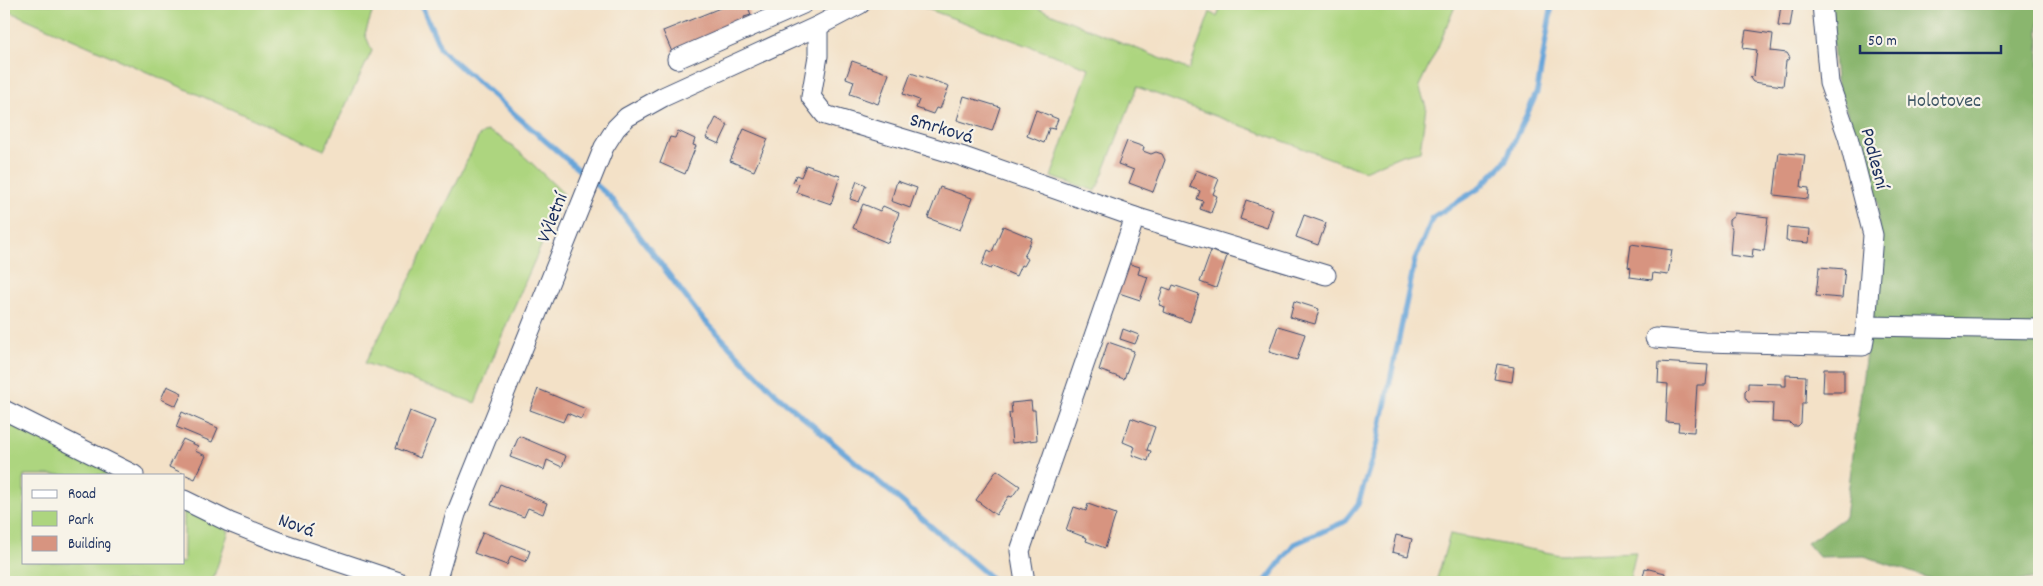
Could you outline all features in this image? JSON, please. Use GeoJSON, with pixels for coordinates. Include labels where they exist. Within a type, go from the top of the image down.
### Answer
{"type":"FeatureCollection","features":[{"type":"Feature","properties":{"kind":"street"},"geometry":{"type":"LineString","coordinates":[[677,59],[803,4]]}},
{"type":"Feature","properties":{"kind":"street","name":"Výletní"},"geometry":{"type":"LineString","coordinates":[[436,582],[456,514],[604,147],[616,128],[627,117],[662,96],[818,26],[833,10],[860,4]]}},
{"type":"Feature","properties":{"kind":"street","name":"Podlesní"},"geometry":{"type":"LineString","coordinates":[[1655,338],[1704,342],[1863,346],[1873,235],[1848,137],[1828,83],[1822,4]]}},
{"type":"Feature","properties":{"kind":"street","name":"Smrková"},"geometry":{"type":"LineString","coordinates":[[818,26],[818,56],[811,97],[825,116],[961,156],[1135,217],[1326,275]]}},
{"type":"Feature","properties":{"kind":"street"},"geometry":{"type":"LineString","coordinates":[[1025,582],[1020,551],[1135,217]]}},
{"type":"Feature","properties":{"kind":"street"},"geometry":{"type":"LineString","coordinates":[[1866,326],[2039,329]]}},
{"type":"Feature","properties":{"kind":"street"},"geometry":{"type":"LineString","coordinates":[[4,410],[132,474]]}},
{"type":"Feature","properties":{"kind":"street","name":"Nová"},"geometry":{"type":"LineString","coordinates":[[185,500],[229,522],[280,542],[399,582]]}},
{"type":"Feature","properties":{"kind":"green space"},"geometry":{"type":"Polygon","coordinates":[[[4,4],[375,4],[365,34],[372,51],[324,150],[4,9],[4,4]]]}},
{"type":"Feature","properties":{"kind":"green space"},"geometry":{"type":"Polygon","coordinates":[[[914,4],[1028,4],[1189,70],[1210,12],[1217,17],[1222,4],[1456,4],[1419,86],[1426,107],[1420,151],[1402,155],[1364,171],[1137,87],[1096,191],[1051,177],[1089,68],[914,4]]]}},
{"type":"Feature","properties":{"kind":"green space","name":"Holotovec"},"geometry":{"type":"Polygon","coordinates":[[[1830,4],[2039,4],[2039,577],[2015,582],[1940,582],[1864,556],[1819,557],[1807,543],[1845,517],[1878,257],[1878,203],[1836,80],[1830,4]]]}},
{"type":"Feature","properties":{"kind":"green space"},"geometry":{"type":"Polygon","coordinates":[[[487,131],[506,141],[564,194],[507,323],[475,403],[365,363],[406,287],[479,136],[487,131]]]}},
{"type":"Feature","properties":{"kind":"green space"},"geometry":{"type":"Polygon","coordinates":[[[4,417],[116,474],[22,474],[22,564],[185,564],[185,509],[229,531],[212,582],[4,582],[4,417]]]}},
{"type":"Feature","properties":{"kind":"green space"},"geometry":{"type":"Polygon","coordinates":[[[1450,534],[1561,555],[1636,552],[1629,582],[1436,582],[1450,534]]]}},
{"type":"Feature","properties":{"kind":"building"},"geometry":{"type":"Polygon","coordinates":[[[730,4],[747,4],[751,15],[744,17],[746,22],[672,52],[663,31],[730,4]]]}},
{"type":"Feature","properties":{"kind":"building"},"geometry":{"type":"Polygon","coordinates":[[[1781,5],[1793,7],[1790,27],[1778,26],[1781,5]]]}},
{"type":"Feature","properties":{"kind":"building"},"geometry":{"type":"Polygon","coordinates":[[[1746,30],[1773,34],[1771,51],[1787,53],[1790,58],[1786,61],[1783,86],[1753,82],[1750,78],[1754,75],[1757,50],[1743,48],[1746,30]]]}},
{"type":"Feature","properties":{"kind":"building"},"geometry":{"type":"Polygon","coordinates":[[[852,61],[889,74],[878,104],[850,94],[854,81],[846,78],[852,61]]]}},
{"type":"Feature","properties":{"kind":"building"},"geometry":{"type":"Polygon","coordinates":[[[911,73],[949,86],[940,109],[936,108],[933,114],[916,108],[919,100],[903,94],[911,73]]]}},
{"type":"Feature","properties":{"kind":"building"},"geometry":{"type":"Polygon","coordinates":[[[964,96],[1000,107],[992,131],[957,120],[964,96]]]}},
{"type":"Feature","properties":{"kind":"building"},"geometry":{"type":"Polygon","coordinates":[[[1036,110],[1058,119],[1054,129],[1049,128],[1044,143],[1027,136],[1036,110]]]}},
{"type":"Feature","properties":{"kind":"building"},"geometry":{"type":"Polygon","coordinates":[[[716,118],[728,125],[719,144],[706,138],[716,118]]]}},
{"type":"Feature","properties":{"kind":"building"},"geometry":{"type":"Polygon","coordinates":[[[744,129],[768,139],[754,171],[730,161],[744,129]]]}},
{"type":"Feature","properties":{"kind":"building"},"geometry":{"type":"Polygon","coordinates":[[[678,131],[695,139],[693,145],[696,146],[685,174],[660,163],[670,137],[675,138],[678,131]]]}},
{"type":"Feature","properties":{"kind":"building"},"geometry":{"type":"Polygon","coordinates":[[[1127,141],[1144,147],[1143,151],[1151,154],[1156,152],[1162,154],[1165,160],[1153,192],[1129,183],[1134,170],[1118,164],[1127,141]]]}},
{"type":"Feature","properties":{"kind":"building"},"geometry":{"type":"Polygon","coordinates":[[[1779,152],[1805,155],[1801,187],[1809,188],[1808,199],[1774,195],[1779,152]]]}},
{"type":"Feature","properties":{"kind":"building"},"geometry":{"type":"Polygon","coordinates":[[[806,165],[840,176],[831,204],[796,192],[799,184],[793,182],[796,175],[801,177],[806,165]]]}},
{"type":"Feature","properties":{"kind":"building"},"geometry":{"type":"Polygon","coordinates":[[[1196,170],[1219,179],[1213,194],[1217,196],[1211,213],[1200,209],[1203,201],[1197,199],[1200,191],[1190,187],[1196,170]]]}},
{"type":"Feature","properties":{"kind":"building"},"geometry":{"type":"Polygon","coordinates":[[[857,181],[866,185],[859,202],[850,199],[857,181]]]}},
{"type":"Feature","properties":{"kind":"building"},"geometry":{"type":"Polygon","coordinates":[[[897,181],[917,188],[910,208],[891,201],[897,181]]]}},
{"type":"Feature","properties":{"kind":"building"},"geometry":{"type":"Polygon","coordinates":[[[940,187],[972,198],[960,230],[928,218],[940,187]]]}},
{"type":"Feature","properties":{"kind":"building"},"geometry":{"type":"Polygon","coordinates":[[[1246,200],[1273,209],[1267,228],[1240,219],[1246,200]]]}},
{"type":"Feature","properties":{"kind":"building"},"geometry":{"type":"Polygon","coordinates":[[[863,204],[880,211],[883,206],[899,213],[888,243],[853,228],[863,204]]]}},
{"type":"Feature","properties":{"kind":"building"},"geometry":{"type":"Polygon","coordinates":[[[1734,213],[1768,217],[1764,251],[1753,249],[1752,258],[1730,255],[1732,229],[1729,220],[1734,216],[1734,213]]]}},
{"type":"Feature","properties":{"kind":"building"},"geometry":{"type":"Polygon","coordinates":[[[1304,215],[1326,223],[1318,245],[1296,237],[1304,215]]]}},
{"type":"Feature","properties":{"kind":"building"},"geometry":{"type":"Polygon","coordinates":[[[1003,226],[1032,238],[1024,257],[1028,259],[1024,266],[1021,265],[1016,276],[993,266],[991,269],[982,265],[988,250],[992,252],[1003,226]]]}},
{"type":"Feature","properties":{"kind":"building"},"geometry":{"type":"Polygon","coordinates":[[[1787,227],[1810,229],[1809,243],[1786,241],[1787,227]]]}},
{"type":"Feature","properties":{"kind":"building"},"geometry":{"type":"Polygon","coordinates":[[[1631,244],[1672,250],[1668,275],[1653,273],[1652,280],[1630,277],[1631,268],[1628,267],[1631,244]]]}},
{"type":"Feature","properties":{"kind":"building"},"geometry":{"type":"Polygon","coordinates":[[[1211,251],[1227,256],[1216,288],[1200,282],[1211,251]]]}},
{"type":"Feature","properties":{"kind":"building"},"geometry":{"type":"Polygon","coordinates":[[[1127,263],[1140,267],[1138,274],[1148,277],[1140,300],[1113,291],[1127,263]]]}},
{"type":"Feature","properties":{"kind":"building"},"geometry":{"type":"Polygon","coordinates":[[[1819,267],[1845,269],[1842,298],[1816,296],[1819,267]]]}},
{"type":"Feature","properties":{"kind":"building"},"geometry":{"type":"Polygon","coordinates":[[[1173,285],[1199,294],[1190,322],[1164,312],[1165,307],[1159,305],[1163,287],[1171,290],[1173,285]]]}},
{"type":"Feature","properties":{"kind":"building"},"geometry":{"type":"Polygon","coordinates":[[[1294,301],[1319,309],[1315,324],[1290,317],[1294,301]]]}},
{"type":"Feature","properties":{"kind":"building"},"geometry":{"type":"Polygon","coordinates":[[[1278,326],[1305,334],[1297,360],[1269,352],[1278,326]]]}},
{"type":"Feature","properties":{"kind":"building"},"geometry":{"type":"Polygon","coordinates":[[[1123,329],[1139,335],[1135,344],[1120,339],[1123,329]]]}},
{"type":"Feature","properties":{"kind":"building"},"geometry":{"type":"Polygon","coordinates":[[[1108,342],[1134,351],[1124,379],[1099,370],[1108,342]]]}},
{"type":"Feature","properties":{"kind":"building"},"geometry":{"type":"Polygon","coordinates":[[[1659,362],[1708,365],[1706,385],[1697,385],[1694,432],[1678,431],[1679,423],[1666,422],[1668,384],[1658,383],[1659,362]]]}},
{"type":"Feature","properties":{"kind":"building"},"geometry":{"type":"Polygon","coordinates":[[[1497,364],[1514,367],[1512,382],[1494,379],[1497,364]]]}},
{"type":"Feature","properties":{"kind":"building"},"geometry":{"type":"Polygon","coordinates":[[[1824,369],[1844,369],[1844,392],[1823,392],[1824,369]]]}},
{"type":"Feature","properties":{"kind":"building"},"geometry":{"type":"Polygon","coordinates":[[[1786,375],[1806,376],[1805,403],[1802,403],[1801,423],[1798,426],[1793,426],[1790,423],[1772,422],[1773,403],[1748,402],[1745,397],[1748,383],[1781,384],[1781,386],[1786,386],[1786,375]]]}},
{"type":"Feature","properties":{"kind":"building"},"geometry":{"type":"Polygon","coordinates":[[[167,386],[182,393],[176,406],[161,399],[167,386]]]}},
{"type":"Feature","properties":{"kind":"building"},"geometry":{"type":"Polygon","coordinates":[[[538,389],[586,409],[581,419],[567,413],[563,422],[530,410],[538,389]]]}},
{"type":"Feature","properties":{"kind":"building"},"geometry":{"type":"Polygon","coordinates":[[[1031,401],[1032,410],[1035,410],[1037,440],[1012,443],[1009,413],[1012,413],[1011,403],[1031,401]]]}},
{"type":"Feature","properties":{"kind":"building"},"geometry":{"type":"Polygon","coordinates":[[[410,411],[435,421],[420,458],[396,448],[410,411]]]}},
{"type":"Feature","properties":{"kind":"building"},"geometry":{"type":"Polygon","coordinates":[[[182,412],[218,428],[212,442],[176,427],[182,412]]]}},
{"type":"Feature","properties":{"kind":"building"},"geometry":{"type":"Polygon","coordinates":[[[1131,418],[1155,427],[1147,450],[1151,451],[1148,461],[1132,455],[1135,447],[1123,442],[1131,418]]]}},
{"type":"Feature","properties":{"kind":"building"},"geometry":{"type":"Polygon","coordinates":[[[519,436],[566,456],[562,467],[547,460],[544,470],[510,457],[519,436]]]}},
{"type":"Feature","properties":{"kind":"building"},"geometry":{"type":"Polygon","coordinates":[[[183,439],[198,446],[195,451],[206,456],[195,479],[169,467],[183,439]]]}},
{"type":"Feature","properties":{"kind":"building"},"geometry":{"type":"Polygon","coordinates":[[[997,470],[1020,486],[1012,497],[1009,496],[996,515],[976,500],[997,470]]]}},
{"type":"Feature","properties":{"kind":"building"},"geometry":{"type":"Polygon","coordinates":[[[500,484],[547,503],[543,514],[528,508],[524,517],[491,505],[500,484]]]}},
{"type":"Feature","properties":{"kind":"building"},"geometry":{"type":"Polygon","coordinates":[[[1088,504],[1116,514],[1105,548],[1086,541],[1087,538],[1066,530],[1074,507],[1086,511],[1088,504]]]}},
{"type":"Feature","properties":{"kind":"building"},"geometry":{"type":"Polygon","coordinates":[[[483,532],[530,551],[526,562],[511,556],[507,565],[474,553],[483,532]]]}},
{"type":"Feature","properties":{"kind":"building"},"geometry":{"type":"Polygon","coordinates":[[[1396,535],[1412,539],[1408,556],[1392,552],[1396,535]]]}},
{"type":"Feature","properties":{"kind":"building"},"geometry":{"type":"Polygon","coordinates":[[[1645,568],[1665,573],[1663,582],[1642,582],[1645,568]]]}},
{"type":"Feature","properties":{"kind":"waterway"},"geometry":{"type":"LineString","coordinates":[[421,4],[441,50],[587,177]]}},
{"type":"Feature","properties":{"kind":"waterway"},"geometry":{"type":"LineString","coordinates":[[1265,582],[1294,544],[1344,522],[1358,504],[1377,444],[1415,260],[1433,217],[1478,189],[1505,162],[1537,92],[1552,4]]}},
{"type":"Feature","properties":{"kind":"waterway"},"geometry":{"type":"LineString","coordinates":[[594,183],[609,196],[701,317],[776,394],[996,582]]}}]}
